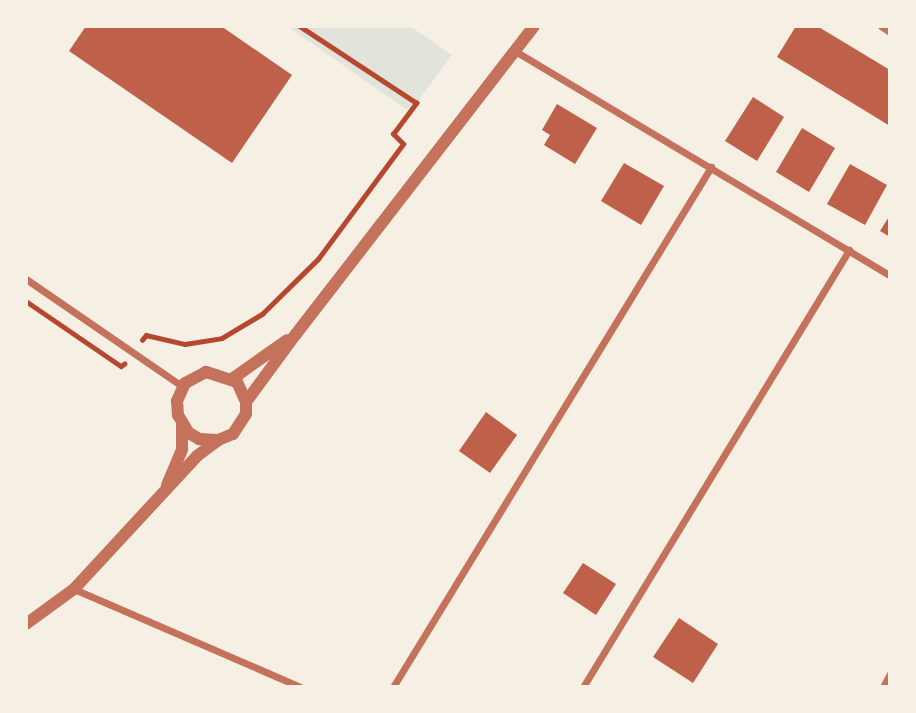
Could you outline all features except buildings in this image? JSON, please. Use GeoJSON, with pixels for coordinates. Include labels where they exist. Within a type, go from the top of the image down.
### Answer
{"type":"FeatureCollection","features":[{"type":"Feature","properties":{"kind":"street"},"geometry":{"type":"LineString","coordinates":[[26,624],[74,589],[162,498],[197,456],[241,425],[246,402],[534,26]]}},
{"type":"Feature","properties":{"kind":"street"},"geometry":{"type":"LineString","coordinates":[[881,26],[890,32]]}},
{"type":"Feature","properties":{"kind":"street"},"geometry":{"type":"LineString","coordinates":[[515,51],[890,275]]}},
{"type":"Feature","properties":{"kind":"street"},"geometry":{"type":"LineString","coordinates":[[393,687],[711,167]]}},
{"type":"Feature","properties":{"kind":"street"},"geometry":{"type":"LineString","coordinates":[[583,687],[849,250]]}},
{"type":"Feature","properties":{"kind":"street"},"geometry":{"type":"LineString","coordinates":[[26,279],[184,385]]}},
{"type":"Feature","properties":{"kind":"street"},"geometry":{"type":"LineString","coordinates":[[232,379],[296,334]]}},
{"type":"Feature","properties":{"kind":"street"},"geometry":{"type":"LineString","coordinates":[[184,385],[206,372],[232,379],[246,402]]}},
{"type":"Feature","properties":{"kind":"street"},"geometry":{"type":"LineString","coordinates":[[162,498],[181,449],[180,419],[184,385]]}},
{"type":"Feature","properties":{"kind":"street"},"geometry":{"type":"LineString","coordinates":[[180,419],[199,439],[218,440]]}},
{"type":"Feature","properties":{"kind":"street"},"geometry":{"type":"LineString","coordinates":[[74,589],[300,687]]}},
{"type":"Feature","properties":{"kind":"street"},"geometry":{"type":"LineString","coordinates":[[883,687],[890,674]]}},
{"type":"Feature","properties":{"kind":"path"},"geometry":{"type":"LineString","coordinates":[[26,302],[121,366],[146,335],[185,344],[222,338],[262,313],[318,259],[403,144],[393,134],[416,103],[299,26]]}},
{"type":"Feature","properties":{"kind":"shaded area"},"geometry":{"type":"Polygon","coordinates":[[[287,26],[410,26],[452,55],[410,112],[287,26]]]}}]}
